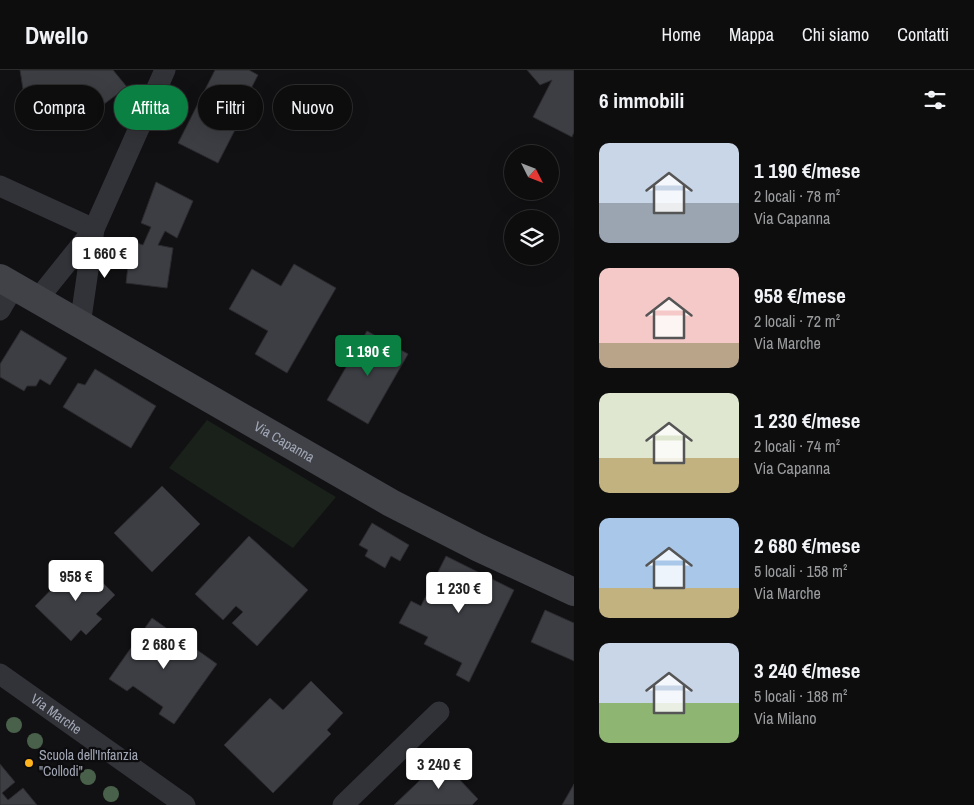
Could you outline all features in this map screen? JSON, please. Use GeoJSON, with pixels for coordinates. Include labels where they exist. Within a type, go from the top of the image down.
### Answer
{"type":"FeatureCollection","features":[{"type":"Feature","properties":{"kind":"main road","name":"Via Capanna"},"geometry":{"type":"LineString","coordinates":[[17,288],[392,503],[479,548],[574,592]]}},
{"type":"Feature","properties":{"kind":"street"},"geometry":{"type":"LineString","coordinates":[[80,325],[94,229],[165,70]]}},
{"type":"Feature","properties":{"kind":"street"},"geometry":{"type":"LineString","coordinates":[[0,186],[94,229]]}},
{"type":"Feature","properties":{"kind":"street"},"geometry":{"type":"LineString","coordinates":[[0,310],[17,288],[94,229]]}},
{"type":"Feature","properties":{"kind":"street","name":"Via Marche"},"geometry":{"type":"LineString","coordinates":[[0,674],[185,805]]}},
{"type":"Feature","properties":{"kind":"street"},"geometry":{"type":"LineString","coordinates":[[343,805],[439,712]]}},
{"type":"Feature","properties":{"kind":"shaded area"},"geometry":{"type":"Polygon","coordinates":[[[207,420],[336,497],[293,548],[169,468],[207,420]]]}},
{"type":"Feature","properties":{"kind":"building"},"geometry":{"type":"Polygon","coordinates":[[[20,70],[113,70],[125,85],[114,85],[114,97],[104,104],[104,85],[22,85],[20,70]]]}},
{"type":"Feature","properties":{"kind":"building"},"geometry":{"type":"Polygon","coordinates":[[[215,70],[249,70],[258,75],[253,85],[207,85],[215,70]]]}},
{"type":"Feature","properties":{"kind":"building"},"geometry":{"type":"Polygon","coordinates":[[[527,70],[574,70],[574,132],[572,137],[533,117],[552,80],[540,85],[527,70]]]}},
{"type":"Feature","properties":{"kind":"building"},"geometry":{"type":"Polygon","coordinates":[[[198,104],[198,130],[235,130],[218,163],[178,143],[185,130],[188,130],[188,123],[198,104]]]}},
{"type":"Feature","properties":{"kind":"building"},"geometry":{"type":"Polygon","coordinates":[[[156,182],[193,201],[177,238],[165,231],[158,245],[173,248],[167,288],[126,283],[131,241],[143,245],[151,227],[141,223],[156,182]]]}},
{"type":"Feature","properties":{"kind":"building"},"geometry":{"type":"Polygon","coordinates":[[[294,264],[336,288],[287,373],[255,354],[268,331],[229,309],[252,269],[281,286],[294,264]]]}},
{"type":"Feature","properties":{"kind":"building"},"geometry":{"type":"Polygon","coordinates":[[[21,330],[67,358],[50,385],[40,379],[36,386],[27,386],[24,391],[0,377],[0,364],[21,330]]]}},
{"type":"Feature","properties":{"kind":"building"},"geometry":{"type":"Polygon","coordinates":[[[367,331],[408,354],[368,424],[327,400],[367,331]]]}},
{"type":"Feature","properties":{"kind":"building"},"geometry":{"type":"Polygon","coordinates":[[[95,369],[156,406],[131,448],[63,407],[78,383],[85,385],[95,369]]]}},
{"type":"Feature","properties":{"kind":"building"},"geometry":{"type":"Polygon","coordinates":[[[162,486],[200,524],[152,572],[114,533],[162,486]]]}},
{"type":"Feature","properties":{"kind":"building"},"geometry":{"type":"Polygon","coordinates":[[[372,523],[409,545],[400,561],[391,556],[385,568],[365,556],[368,550],[359,545],[372,523]]]}},
{"type":"Feature","properties":{"kind":"building"},"geometry":{"type":"Polygon","coordinates":[[[249,536],[308,590],[257,646],[232,623],[243,612],[236,606],[223,620],[195,594],[249,536]]]}},
{"type":"Feature","properties":{"kind":"building"},"geometry":{"type":"Polygon","coordinates":[[[446,556],[514,590],[469,682],[456,675],[462,663],[424,644],[428,637],[399,623],[411,601],[421,606],[446,556]]]}},
{"type":"Feature","properties":{"kind":"building"},"geometry":{"type":"Polygon","coordinates":[[[80,560],[115,595],[96,614],[102,619],[86,635],[81,630],[71,641],[35,606],[80,560]]]}},
{"type":"Feature","properties":{"kind":"building"},"geometry":{"type":"Polygon","coordinates":[[[545,610],[574,623],[574,661],[531,642],[545,610]]]}},
{"type":"Feature","properties":{"kind":"building"},"geometry":{"type":"Polygon","coordinates":[[[152,618],[217,664],[174,724],[159,714],[163,707],[133,686],[127,691],[109,679],[152,618]]]}},
{"type":"Feature","properties":{"kind":"building"},"geometry":{"type":"Polygon","coordinates":[[[311,681],[343,713],[327,730],[331,734],[273,793],[224,745],[270,698],[283,710],[311,681]]]}},
{"type":"Feature","properties":{"kind":"building"},"geometry":{"type":"Polygon","coordinates":[[[441,760],[478,799],[472,805],[394,805],[441,760]]]}},
{"type":"Feature","properties":{"kind":"building"},"geometry":{"type":"Polygon","coordinates":[[[0,764],[15,782],[2,793],[8,800],[23,788],[37,805],[0,805],[0,764]]]}},
{"type":"Feature","properties":{"kind":"building"},"geometry":{"type":"Polygon","coordinates":[[[574,784],[574,805],[562,805],[574,784]]]}},
{"type":"Feature","properties":{"kind":"place","name":"Scuola dell'Infanzia \"Collodi\""},"geometry":{"type":"Point","coordinates":[29,763]}}]}
